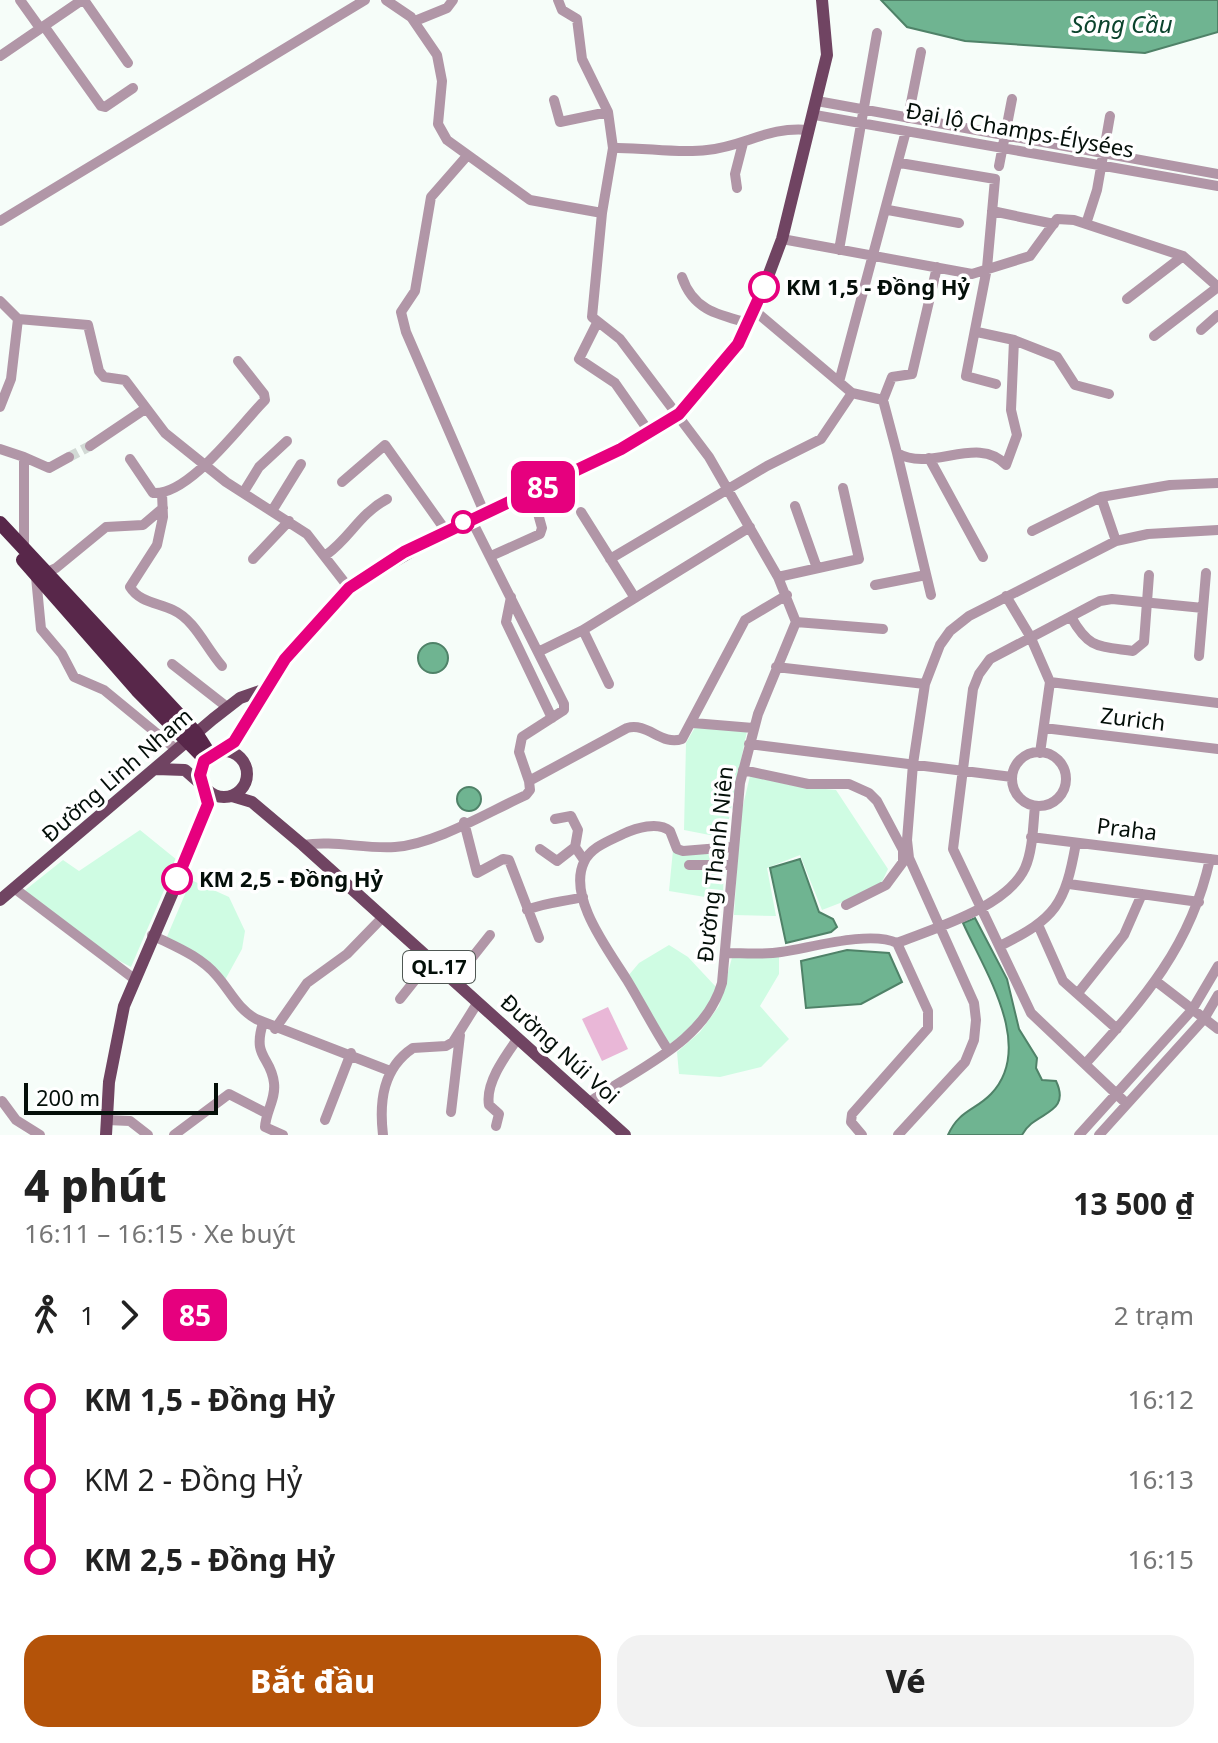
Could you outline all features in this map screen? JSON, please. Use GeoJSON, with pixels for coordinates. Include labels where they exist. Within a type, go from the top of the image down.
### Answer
{"type":"FeatureCollection","features":[{"type":"Feature","properties":{"kind":"highway"},"geometry":{"type":"LineString","coordinates":[[0,523],[24,548],[137,690],[187,741],[209,754]]}},
{"type":"Feature","properties":{"kind":"highway"},"geometry":{"type":"LineString","coordinates":[[0,537],[27,565],[42,574]]}},
{"type":"Feature","properties":{"kind":"main road"},"geometry":{"type":"LineString","coordinates":[[194,843],[208,804],[200,772],[209,754],[234,742],[266,689],[308,630],[349,588],[446,531],[650,433],[679,414],[722,365],[755,311],[782,239],[827,55],[822,0]]}},
{"type":"Feature","properties":{"kind":"main road","name":"Đường Linh Nham"},"geometry":{"type":"LineString","coordinates":[[0,900],[227,707],[266,689]]}},
{"type":"Feature","properties":{"kind":"main road"},"geometry":{"type":"LineString","coordinates":[[252,716],[242,746],[247,791],[252,802]]}},
{"type":"Feature","properties":{"kind":"main road"},"geometry":{"type":"LineString","coordinates":[[156,769],[179,757],[234,753],[247,773]]}},
{"type":"Feature","properties":{"kind":"main road","name":"QL.17"},"geometry":{"type":"LineString","coordinates":[[156,769],[185,770],[216,796],[231,796]]}},
{"type":"Feature","properties":{"kind":"main road"},"geometry":{"type":"LineString","coordinates":[[106,1135],[118,1033],[133,978],[194,843],[214,807],[242,788],[247,773]]}},
{"type":"Feature","properties":{"kind":"main road","name":"Đường Núi Voi"},"geometry":{"type":"LineString","coordinates":[[231,796],[252,802],[431,960],[461,971],[478,1002],[625,1135]]}},
{"type":"Feature","properties":{"kind":"street"},"geometry":{"type":"LineString","coordinates":[[20,0],[101,106],[105,107],[133,88]]}},
{"type":"Feature","properties":{"kind":"street"},"geometry":{"type":"LineString","coordinates":[[0,56],[83,0],[128,63]]}},
{"type":"Feature","properties":{"kind":"street"},"geometry":{"type":"LineString","coordinates":[[0,221],[365,0]]}},
{"type":"Feature","properties":{"kind":"street"},"geometry":{"type":"LineString","coordinates":[[386,0],[415,21],[441,68],[437,117],[441,132],[466,157],[530,200],[602,213]]}},
{"type":"Feature","properties":{"kind":"street"},"geometry":{"type":"LineString","coordinates":[[415,21],[447,8],[453,0]]}},
{"type":"Feature","properties":{"kind":"street"},"geometry":{"type":"LineString","coordinates":[[558,0],[562,10],[577,19],[582,59],[608,112],[613,148],[591,311],[597,323],[620,339],[679,414],[750,527],[787,595],[796,622],[883,629]]}},
{"type":"Feature","properties":{"kind":"street"},"geometry":{"type":"LineString","coordinates":[[839,250],[877,33]]}},
{"type":"Feature","properties":{"kind":"street"},"geometry":{"type":"LineString","coordinates":[[908,118],[921,52]]}},
{"type":"Feature","properties":{"kind":"street"},"geometry":{"type":"LineString","coordinates":[[999,166],[1012,99]]}},
{"type":"Feature","properties":{"kind":"street"},"geometry":{"type":"LineString","coordinates":[[554,100],[560,122],[608,112]]}},
{"type":"Feature","properties":{"kind":"street","name":"Đại lộ Champs-Élysées"},"geometry":{"type":"LineString","coordinates":[[816,108],[864,110],[1005,135],[1218,186]]}},
{"type":"Feature","properties":{"kind":"street","name":"Đại lộ Champs-Élysées"},"geometry":{"type":"LineString","coordinates":[[816,108],[861,123],[1003,147],[1218,174]]}},
{"type":"Feature","properties":{"kind":"street"},"geometry":{"type":"LineString","coordinates":[[1086,224],[1103,159],[1110,116]]}},
{"type":"Feature","properties":{"kind":"street"},"geometry":{"type":"LineString","coordinates":[[613,148],[656,147],[696,151],[743,143],[783,127],[809,130]]}},
{"type":"Feature","properties":{"kind":"street"},"geometry":{"type":"LineString","coordinates":[[839,382],[888,210],[906,131]]}},
{"type":"Feature","properties":{"kind":"street"},"geometry":{"type":"LineString","coordinates":[[737,188],[735,174],[743,143]]}},
{"type":"Feature","properties":{"kind":"street"},"geometry":{"type":"LineString","coordinates":[[466,157],[431,197],[415,291],[401,312],[406,332],[484,512]]}},
{"type":"Feature","properties":{"kind":"street"},"geometry":{"type":"LineString","coordinates":[[900,163],[995,179],[987,268],[966,376],[996,384]]}},
{"type":"Feature","properties":{"kind":"street"},"geometry":{"type":"LineString","coordinates":[[888,210],[959,223]]}},
{"type":"Feature","properties":{"kind":"street"},"geometry":{"type":"LineString","coordinates":[[992,211],[1054,224]]}},
{"type":"Feature","properties":{"kind":"street"},"geometry":{"type":"LineString","coordinates":[[782,239],[972,274],[1030,256],[1057,219],[1086,224],[1183,256],[1218,287],[1154,336]]}},
{"type":"Feature","properties":{"kind":"street"},"geometry":{"type":"LineString","coordinates":[[1127,299],[1183,256]]}},
{"type":"Feature","properties":{"kind":"street"},"geometry":{"type":"LineString","coordinates":[[931,595],[883,400],[892,377],[912,374],[937,267]]}},
{"type":"Feature","properties":{"kind":"street"},"geometry":{"type":"LineString","coordinates":[[682,277],[687,293],[701,307],[749,323]]}},
{"type":"Feature","properties":{"kind":"street"},"geometry":{"type":"LineString","coordinates":[[0,301],[18,319],[88,325],[99,371],[104,377],[125,380],[165,433],[203,465],[289,521],[326,555],[349,588]]}},
{"type":"Feature","properties":{"kind":"street"},"geometry":{"type":"LineString","coordinates":[[755,311],[852,393],[883,400]]}},
{"type":"Feature","properties":{"kind":"street"},"geometry":{"type":"LineString","coordinates":[[1201,330],[1218,315]]}},
{"type":"Feature","properties":{"kind":"street"},"geometry":{"type":"LineString","coordinates":[[0,407],[11,379],[18,319]]}},
{"type":"Feature","properties":{"kind":"street"},"geometry":{"type":"LineString","coordinates":[[597,323],[579,359],[615,383],[650,433]]}},
{"type":"Feature","properties":{"kind":"street"},"geometry":{"type":"LineString","coordinates":[[977,332],[1014,340],[1062,360],[1075,385],[1109,394]]}},
{"type":"Feature","properties":{"kind":"street"},"geometry":{"type":"LineString","coordinates":[[897,453],[929,458],[982,451],[1006,465],[1017,435],[1011,410],[1014,340]]}},
{"type":"Feature","properties":{"kind":"street"},"geometry":{"type":"LineString","coordinates":[[130,459],[153,493],[180,487],[266,397],[238,361]]}},
{"type":"Feature","properties":{"kind":"street"},"geometry":{"type":"LineString","coordinates":[[610,559],[728,489],[821,439],[852,393]]}},
{"type":"Feature","properties":{"kind":"street"},"geometry":{"type":"LineString","coordinates":[[90,446],[145,409]]}},
{"type":"Feature","properties":{"kind":"street"},"geometry":{"type":"LineString","coordinates":[[243,493],[259,467],[287,441]]}},
{"type":"Feature","properties":{"kind":"street"},"geometry":{"type":"LineString","coordinates":[[342,482],[385,445],[446,531]]}},
{"type":"Feature","properties":{"kind":"street"},"geometry":{"type":"LineString","coordinates":[[0,449],[49,468],[69,457]]}},
{"type":"Feature","properties":{"kind":"street"},"geometry":{"type":"LineString","coordinates":[[24,457],[24,548]]}},
{"type":"Feature","properties":{"kind":"street"},"geometry":{"type":"LineString","coordinates":[[929,458],[983,557]]}},
{"type":"Feature","properties":{"kind":"street"},"geometry":{"type":"LineString","coordinates":[[272,511],[301,464]]}},
{"type":"Feature","properties":{"kind":"street"},"geometry":{"type":"LineString","coordinates":[[1032,531],[1101,497],[1170,485],[1218,483]]}},
{"type":"Feature","properties":{"kind":"street"},"geometry":{"type":"LineString","coordinates":[[778,577],[859,559],[843,488]]}},
{"type":"Feature","properties":{"kind":"street"},"geometry":{"type":"LineString","coordinates":[[491,556],[540,534],[532,492]]}},
{"type":"Feature","properties":{"kind":"street"},"geometry":{"type":"LineString","coordinates":[[162,493],[163,508],[157,545],[130,587],[135,595],[172,610],[190,622],[201,642],[222,666]]}},
{"type":"Feature","properties":{"kind":"street"},"geometry":{"type":"LineString","coordinates":[[1101,497],[1116,541]]}},
{"type":"Feature","properties":{"kind":"street"},"geometry":{"type":"LineString","coordinates":[[326,555],[344,542],[364,512],[387,499]]}},
{"type":"Feature","properties":{"kind":"street"},"geometry":{"type":"LineString","coordinates":[[795,506],[817,568]]}},
{"type":"Feature","properties":{"kind":"street"},"geometry":{"type":"LineString","coordinates":[[163,508],[143,525],[106,527],[56,568],[42,574],[41,629],[62,654],[74,677],[104,690],[187,741]]}},
{"type":"Feature","properties":{"kind":"street"},"geometry":{"type":"LineString","coordinates":[[581,512],[635,598]]}},
{"type":"Feature","properties":{"kind":"street"},"geometry":{"type":"LineString","coordinates":[[303,845],[330,842],[395,847],[417,844],[526,795],[530,790],[519,752],[522,737],[564,710],[564,704],[471,519]]}},
{"type":"Feature","properties":{"kind":"street"},"geometry":{"type":"LineString","coordinates":[[253,559],[289,521]]}},
{"type":"Feature","properties":{"kind":"street"},"geometry":{"type":"LineString","coordinates":[[538,652],[583,630],[750,527]]}},
{"type":"Feature","properties":{"kind":"street"},"geometry":{"type":"LineString","coordinates":[[898,1135],[952,1079],[974,1040],[974,1003],[909,858],[907,840],[913,764],[925,684],[940,645],[950,631],[969,616],[1116,541],[1148,534],[1218,530]]}},
{"type":"Feature","properties":{"kind":"street"},"geometry":{"type":"LineString","coordinates":[[1199,656],[1206,573]]}},
{"type":"Feature","properties":{"kind":"street"},"geometry":{"type":"LineString","coordinates":[[875,585],[926,575]]}},
{"type":"Feature","properties":{"kind":"street"},"geometry":{"type":"LineString","coordinates":[[1071,617],[1084,639],[1094,645],[1133,651],[1144,642],[1149,575]]}},
{"type":"Feature","properties":{"kind":"street"},"geometry":{"type":"LineString","coordinates":[[529,781],[627,728],[644,727],[676,741],[693,723],[745,620],[787,595]]}},
{"type":"Feature","properties":{"kind":"street"},"geometry":{"type":"LineString","coordinates":[[1006,596],[1030,636],[1050,682],[1040,753]]}},
{"type":"Feature","properties":{"kind":"street"},"geometry":{"type":"LineString","coordinates":[[511,597],[506,622],[552,718]]}},
{"type":"Feature","properties":{"kind":"street"},"geometry":{"type":"LineString","coordinates":[[1127,1104],[1031,1013],[953,849],[973,689],[990,659],[1030,636],[1112,599],[1203,608]]}},
{"type":"Feature","properties":{"kind":"street","name":"Đường Thanh Niên"},"geometry":{"type":"LineString","coordinates":[[588,1103],[693,1032],[712,1012],[722,983],[732,847],[743,770],[753,728],[796,622]]}},
{"type":"Feature","properties":{"kind":"street"},"geometry":{"type":"LineString","coordinates":[[583,630],[609,684]]}},
{"type":"Feature","properties":{"kind":"street"},"geometry":{"type":"LineString","coordinates":[[172,664],[227,707]]}},
{"type":"Feature","properties":{"kind":"street"},"geometry":{"type":"LineString","coordinates":[[776,667],[925,684]]}},
{"type":"Feature","properties":{"kind":"street"},"geometry":{"type":"LineString","coordinates":[[1050,682],[1218,703]]}},
{"type":"Feature","properties":{"kind":"street"},"geometry":{"type":"LineString","coordinates":[[693,723],[753,728]]}},
{"type":"Feature","properties":{"kind":"street","name":"Zurich"},"geometry":{"type":"LineString","coordinates":[[1044,728],[1218,749]]}},
{"type":"Feature","properties":{"kind":"street"},"geometry":{"type":"LineString","coordinates":[[749,744],[1012,777]]}},
{"type":"Feature","properties":{"kind":"street"},"geometry":{"type":"LineString","coordinates":[[1040,753],[1057,759],[1065,784],[1051,803],[1035,806],[1020,799],[1012,777],[1018,762],[1040,753]]}},
{"type":"Feature","properties":{"kind":"street"},"geometry":{"type":"LineString","coordinates":[[743,770],[808,784],[849,784],[869,793],[877,801],[903,850],[903,862],[886,885],[846,905]]}},
{"type":"Feature","properties":{"kind":"street"},"geometry":{"type":"LineString","coordinates":[[725,953],[781,952],[823,942],[885,939],[897,943],[982,907],[1016,884],[1027,865],[1035,806]]}},
{"type":"Feature","properties":{"kind":"street"},"geometry":{"type":"LineString","coordinates":[[540,849],[557,861],[575,847],[578,830],[571,816],[555,819]]}},
{"type":"Feature","properties":{"kind":"street"},"geometry":{"type":"LineString","coordinates":[[464,822],[474,871],[481,873],[503,859],[509,860],[539,938]]}},
{"type":"Feature","properties":{"kind":"street"},"geometry":{"type":"LineString","coordinates":[[668,1050],[594,927],[580,878],[584,860],[599,846],[629,831],[658,826],[670,831],[677,849],[683,851],[732,847]]}},
{"type":"Feature","properties":{"kind":"street","name":"Praha"},"geometry":{"type":"LineString","coordinates":[[1031,837],[1214,859]]}},
{"type":"Feature","properties":{"kind":"street"},"geometry":{"type":"LineString","coordinates":[[1000,946],[1039,927],[1057,906],[1069,884],[1076,843]]}},
{"type":"Feature","properties":{"kind":"street"},"geometry":{"type":"LineString","coordinates":[[575,847],[584,860]]}},
{"type":"Feature","properties":{"kind":"street"},"geometry":{"type":"LineString","coordinates":[[1086,1063],[1157,982],[1189,928],[1214,859]]}},
{"type":"Feature","properties":{"kind":"street"},"geometry":{"type":"LineString","coordinates":[[689,865],[731,865]]}},
{"type":"Feature","properties":{"kind":"street"},"geometry":{"type":"LineString","coordinates":[[1069,884],[1199,902]]}},
{"type":"Feature","properties":{"kind":"street"},"geometry":{"type":"LineString","coordinates":[[14,888],[133,978]]}},
{"type":"Feature","properties":{"kind":"street"},"geometry":{"type":"LineString","coordinates":[[1078,993],[1124,935],[1142,894]]}},
{"type":"Feature","properties":{"kind":"street"},"geometry":{"type":"LineString","coordinates":[[527,910],[552,900],[566,902],[583,897]]}},
{"type":"Feature","properties":{"kind":"street"},"geometry":{"type":"LineString","coordinates":[[275,1029],[307,983],[347,954],[382,918]]}},
{"type":"Feature","properties":{"kind":"street"},"geometry":{"type":"LineString","coordinates":[[1039,927],[1063,981],[1117,1029]]}},
{"type":"Feature","properties":{"kind":"street"},"geometry":{"type":"LineString","coordinates":[[152,935],[194,955],[217,976],[241,1009],[263,1023],[351,1053],[390,1071]]}},
{"type":"Feature","properties":{"kind":"street"},"geometry":{"type":"LineString","coordinates":[[461,971],[490,935]]}},
{"type":"Feature","properties":{"kind":"street"},"geometry":{"type":"LineString","coordinates":[[862,1135],[851,1122],[852,1114],[928,1028],[928,1011],[897,943]]}},
{"type":"Feature","properties":{"kind":"street"},"geometry":{"type":"LineString","coordinates":[[400,999],[431,960]]}},
{"type":"Feature","properties":{"kind":"street"},"geometry":{"type":"LineString","coordinates":[[1079,1135],[1192,1010],[1218,966]]}},
{"type":"Feature","properties":{"kind":"street"},"geometry":{"type":"LineString","coordinates":[[1157,982],[1218,1029]]}},
{"type":"Feature","properties":{"kind":"street"},"geometry":{"type":"LineString","coordinates":[[1099,1135],[1204,1019],[1218,995]]}},
{"type":"Feature","properties":{"kind":"street"},"geometry":{"type":"LineString","coordinates":[[383,1135],[383,1094],[390,1071],[413,1048],[446,1046],[460,1034],[478,1002]]}},
{"type":"Feature","properties":{"kind":"street"},"geometry":{"type":"LineString","coordinates":[[263,1023],[259,1051],[274,1081],[265,1127],[283,1135]]}},
{"type":"Feature","properties":{"kind":"street"},"geometry":{"type":"LineString","coordinates":[[451,1112],[460,1034]]}},
{"type":"Feature","properties":{"kind":"street"},"geometry":{"type":"LineString","coordinates":[[496,1126],[499,1114],[489,1105],[488,1096],[501,1062],[518,1038]]}},
{"type":"Feature","properties":{"kind":"street"},"geometry":{"type":"LineString","coordinates":[[325,1120],[351,1053]]}},
{"type":"Feature","properties":{"kind":"street"},"geometry":{"type":"LineString","coordinates":[[174,1135],[229,1094],[266,1113]]}},
{"type":"Feature","properties":{"kind":"street"},"geometry":{"type":"LineString","coordinates":[[2,1101],[16,1120],[37,1132]]}},
{"type":"Feature","properties":{"kind":"street"},"geometry":{"type":"LineString","coordinates":[[107,1120],[130,1121],[148,1135]]}},
{"type":"Feature","properties":{"kind":"street"},"geometry":{"type":"LineString","coordinates":[[21,1135],[37,1132]]}},
{"type":"Feature","properties":{"kind":"shaded area"},"geometry":{"type":"Polygon","coordinates":[[[697,724],[747,731],[725,838],[684,830],[686,743],[697,724]]]}},
{"type":"Feature","properties":{"kind":"shaded area"},"geometry":{"type":"Polygon","coordinates":[[[750,776],[794,786],[836,790],[888,869],[879,888],[822,910],[800,855],[767,868],[776,916],[734,915],[740,818],[750,776]]]}},
{"type":"Feature","properties":{"kind":"shaded area"},"geometry":{"type":"Polygon","coordinates":[[[140,830],[177,860],[131,967],[112,957],[24,891],[63,860],[79,871],[140,830]]]}},
{"type":"Feature","properties":{"kind":"shaded area"},"geometry":{"type":"Polygon","coordinates":[[[673,850],[724,852],[723,900],[669,891],[673,850]]]}},
{"type":"Feature","properties":{"kind":"shaded area"},"geometry":{"type":"Polygon","coordinates":[[[191,880],[229,897],[245,931],[242,949],[225,980],[166,939],[191,880]]]}},
{"type":"Feature","properties":{"kind":"shaded area"},"geometry":{"type":"Polygon","coordinates":[[[669,945],[688,957],[716,987],[704,1019],[668,1045],[628,976],[639,963],[669,945]]]}},
{"type":"Feature","properties":{"kind":"shaded area"},"geometry":{"type":"Polygon","coordinates":[[[779,949],[779,974],[760,1006],[789,1039],[761,1067],[720,1077],[679,1074],[677,1052],[700,1032],[719,1006],[734,950],[779,949]]]}},
{"type":"Feature","properties":{"kind":"shaded area"},"geometry":{"type":"Polygon","coordinates":[[[608,1007],[628,1049],[602,1061],[582,1019],[608,1007]]]}},
{"type":"Feature","properties":{"kind":"water","name":"Sông Cầu"},"geometry":{"type":"Polygon","coordinates":[[[881,0],[1218,0],[1218,32],[1145,53],[965,41],[907,27],[881,0]]]}},
{"type":"Feature","properties":{"kind":"water"},"geometry":{"type":"Polygon","coordinates":[[[433,643],[439,644],[447,652],[447,664],[439,672],[433,673],[427,672],[419,664],[418,658],[419,652],[427,644],[433,643]]]}},
{"type":"Feature","properties":{"kind":"water"},"geometry":{"type":"Polygon","coordinates":[[[469,787],[477,791],[481,799],[477,807],[469,811],[461,807],[457,799],[461,791],[469,787]]]}},
{"type":"Feature","properties":{"kind":"water"},"geometry":{"type":"Polygon","coordinates":[[[800,859],[819,912],[833,919],[837,927],[831,932],[786,943],[770,868],[800,859]]]}},
{"type":"Feature","properties":{"kind":"water"},"geometry":{"type":"Polygon","coordinates":[[[975,918],[1007,979],[1019,1029],[1037,1058],[1036,1068],[1042,1080],[1056,1081],[1060,1092],[1055,1107],[1022,1135],[948,1135],[962,1115],[991,1094],[1004,1075],[1009,1054],[1002,1008],[963,923],[975,918]]]}},
{"type":"Feature","properties":{"kind":"water"},"geometry":{"type":"Polygon","coordinates":[[[847,950],[889,953],[902,982],[861,1004],[806,1008],[801,961],[847,950]]]}},
{"type":"Feature","properties":{"kind":"tunnel"},"geometry":{"type":"LineString","coordinates":[[69,457],[90,446]]}},
{"type":"Feature","properties":{"kind":"bus line","name":"85"},"geometry":{"type":"LineString","coordinates":[[177,879],[208,804],[200,775],[201,766],[219,748],[234,742],[285,659],[349,588],[404,552],[621,449],[679,414],[738,344],[764,287]]}},
{"type":"Feature","properties":{"kind":"place","name":"KM 1,5 - Đồng Hỷ"},"geometry":{"type":"Point","coordinates":[764,287]}},
{"type":"Feature","properties":{"kind":"place","name":"KM 2,5 - Đồng Hỷ"},"geometry":{"type":"Point","coordinates":[177,879]}}]}
